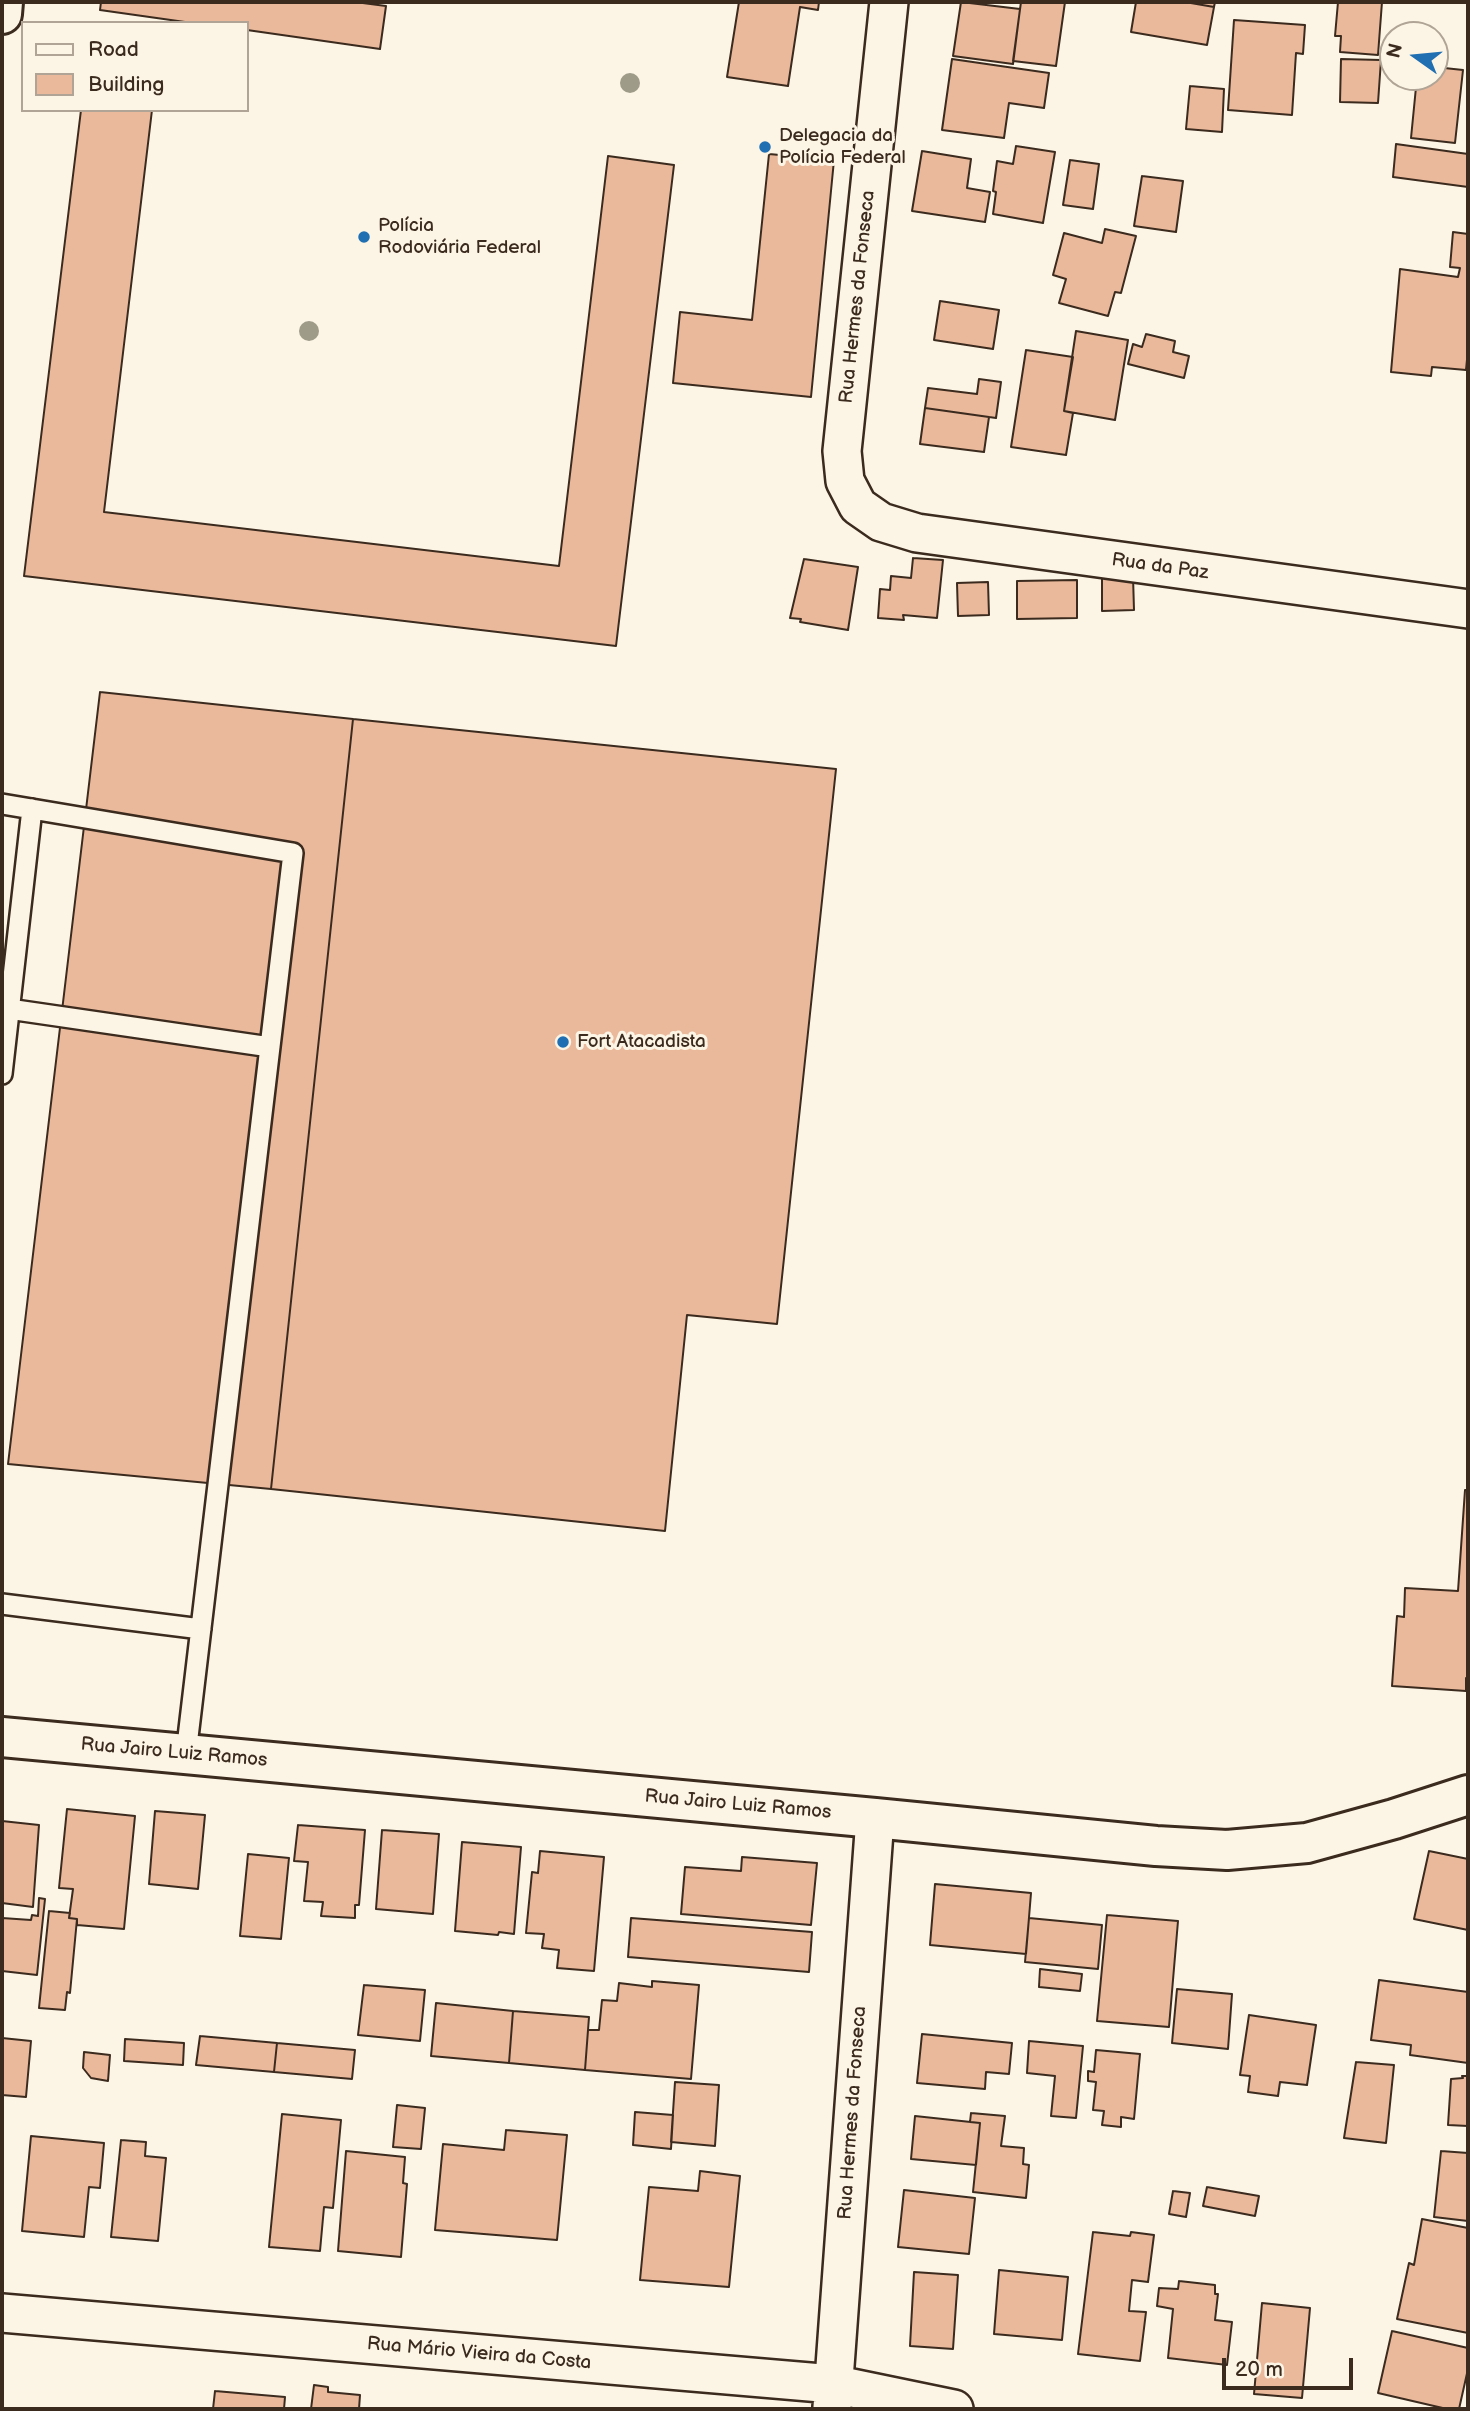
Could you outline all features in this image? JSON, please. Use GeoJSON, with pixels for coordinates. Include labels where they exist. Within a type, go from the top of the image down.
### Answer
{"type":"FeatureCollection","features":[{"type":"Feature","properties":{"kind":"street"},"geometry":{"type":"LineString","coordinates":[[2,14],[3,2]]}},
{"type":"Feature","properties":{"kind":"street","name":"Rua Hermes da Fonseca"},"geometry":{"type":"LineString","coordinates":[[858,506],[845,481],[842,451],[889,2]]}},
{"type":"Feature","properties":{"kind":"street","name":"Rua da Paz"},"geometry":{"type":"LineString","coordinates":[[858,506],[881,522],[917,533],[1468,609]]}},
{"type":"Feature","properties":{"kind":"street","name":"Rua Jairo Luiz Ramos"},"geometry":{"type":"LineString","coordinates":[[2,1737],[1156,1846],[1227,1850],[1307,1843],[1468,1795]]}},
{"type":"Feature","properties":{"kind":"street","name":"Rua Hermes da Fonseca"},"geometry":{"type":"LineString","coordinates":[[833,2397],[875,1818]]}},
{"type":"Feature","properties":{"kind":"street","name":"Rua Mário Vieira da Costa"},"geometry":{"type":"LineString","coordinates":[[2,2314],[954,2409]]}},
{"type":"Feature","properties":{"kind":"lane"},"geometry":{"type":"LineString","coordinates":[[2,804],[292,852],[187,1754]]}},
{"type":"Feature","properties":{"kind":"lane"},"geometry":{"type":"LineString","coordinates":[[2,1074],[5,1008],[32,809]]}},
{"type":"Feature","properties":{"kind":"lane"},"geometry":{"type":"LineString","coordinates":[[5,1008],[270,1046]]}},
{"type":"Feature","properties":{"kind":"lane"},"geometry":{"type":"LineString","coordinates":[[2,1604],[201,1629]]}},
{"type":"Feature","properties":{"kind":"building"},"geometry":{"type":"Polygon","coordinates":[[[101,2],[355,2],[386,6],[380,49],[248,30],[248,21],[178,21],[100,10],[101,2]]]}},
{"type":"Feature","properties":{"kind":"building"},"geometry":{"type":"Polygon","coordinates":[[[739,2],[819,2],[818,10],[800,7],[788,86],[727,77],[739,2]]]}},
{"type":"Feature","properties":{"kind":"building"},"geometry":{"type":"Polygon","coordinates":[[[961,2],[1020,9],[1013,64],[953,56],[961,2]]]}},
{"type":"Feature","properties":{"kind":"building"},"geometry":{"type":"Polygon","coordinates":[[[1021,2],[1065,2],[1056,66],[1013,61],[1021,2]]]}},
{"type":"Feature","properties":{"kind":"building"},"geometry":{"type":"Polygon","coordinates":[[[1136,2],[1185,2],[1214,7],[1207,45],[1131,32],[1136,2]]]}},
{"type":"Feature","properties":{"kind":"building"},"geometry":{"type":"Polygon","coordinates":[[[1185,2],[1215,2],[1214,7],[1185,2]]]}},
{"type":"Feature","properties":{"kind":"building"},"geometry":{"type":"Polygon","coordinates":[[[1338,2],[1382,2],[1378,55],[1340,52],[1341,36],[1335,36],[1338,2]]]}},
{"type":"Feature","properties":{"kind":"building"},"geometry":{"type":"Polygon","coordinates":[[[1234,20],[1305,25],[1303,54],[1296,53],[1292,115],[1228,110],[1234,20]]]}},
{"type":"Feature","properties":{"kind":"building"},"geometry":{"type":"Polygon","coordinates":[[[952,59],[1049,73],[1044,108],[1009,103],[1004,138],[942,130],[952,59]]]}},
{"type":"Feature","properties":{"kind":"building"},"geometry":{"type":"Polygon","coordinates":[[[1341,59],[1379,60],[1378,103],[1340,102],[1341,59]]]}},
{"type":"Feature","properties":{"kind":"building"},"geometry":{"type":"Polygon","coordinates":[[[1449,68],[1463,70],[1455,143],[1411,138],[1416,91],[1449,91],[1449,68]]]}},
{"type":"Feature","properties":{"kind":"building"},"geometry":{"type":"Polygon","coordinates":[[[1190,86],[1224,89],[1222,132],[1186,129],[1190,86]]]}},
{"type":"Feature","properties":{"kind":"building"},"geometry":{"type":"Polygon","coordinates":[[[81,112],[152,112],[104,512],[559,566],[608,156],[674,165],[616,646],[24,576],[81,112]]]}},
{"type":"Feature","properties":{"kind":"building"},"geometry":{"type":"Polygon","coordinates":[[[1396,144],[1468,154],[1468,187],[1393,177],[1396,144]]]}},
{"type":"Feature","properties":{"kind":"building"},"geometry":{"type":"Polygon","coordinates":[[[1016,146],[1055,152],[1043,223],[993,214],[997,161],[1013,164],[1016,146]]]}},
{"type":"Feature","properties":{"kind":"building"},"geometry":{"type":"Polygon","coordinates":[[[922,151],[971,159],[967,188],[990,192],[985,222],[912,211],[922,151]]]}},
{"type":"Feature","properties":{"kind":"building"},"geometry":{"type":"Polygon","coordinates":[[[769,154],[834,160],[811,397],[673,383],[680,312],[752,320],[769,154]]]}},
{"type":"Feature","properties":{"kind":"building"},"geometry":{"type":"Polygon","coordinates":[[[1070,160],[1099,164],[1093,209],[1063,205],[1070,160]]]}},
{"type":"Feature","properties":{"kind":"building"},"geometry":{"type":"Polygon","coordinates":[[[1142,176],[1183,181],[1176,232],[1134,226],[1142,176]]]}},
{"type":"Feature","properties":{"kind":"building"},"geometry":{"type":"Polygon","coordinates":[[[1105,229],[1136,236],[1121,293],[1115,292],[1108,316],[1059,303],[1066,279],[1053,275],[1064,233],[1102,243],[1105,229]]]}},
{"type":"Feature","properties":{"kind":"building"},"geometry":{"type":"Polygon","coordinates":[[[1453,232],[1468,234],[1466,370],[1432,367],[1431,376],[1391,372],[1400,269],[1458,277],[1460,268],[1450,267],[1453,232]]]}},
{"type":"Feature","properties":{"kind":"building"},"geometry":{"type":"Polygon","coordinates":[[[940,301],[999,310],[993,349],[934,340],[940,301]]]}},
{"type":"Feature","properties":{"kind":"building"},"geometry":{"type":"Polygon","coordinates":[[[1076,331],[1128,340],[1115,420],[1064,411],[1076,331]]]}},
{"type":"Feature","properties":{"kind":"building"},"geometry":{"type":"Polygon","coordinates":[[[1146,334],[1175,341],[1173,352],[1189,356],[1184,378],[1128,364],[1133,344],[1142,347],[1146,334]]]}},
{"type":"Feature","properties":{"kind":"building"},"geometry":{"type":"Polygon","coordinates":[[[1026,350],[1073,357],[1064,411],[1073,413],[1066,455],[1011,447],[1026,350]]]}},
{"type":"Feature","properties":{"kind":"building"},"geometry":{"type":"Polygon","coordinates":[[[979,379],[1001,382],[996,418],[925,408],[928,388],[977,394],[979,379]]]}},
{"type":"Feature","properties":{"kind":"building"},"geometry":{"type":"Polygon","coordinates":[[[925,408],[989,417],[984,452],[920,444],[925,408]]]}},
{"type":"Feature","properties":{"kind":"building"},"geometry":{"type":"Polygon","coordinates":[[[913,558],[943,560],[937,618],[903,615],[904,620],[878,618],[880,589],[890,590],[891,576],[911,578],[913,558]]]}},
{"type":"Feature","properties":{"kind":"building"},"geometry":{"type":"Polygon","coordinates":[[[804,559],[858,567],[848,630],[790,618],[804,559]]]}},
{"type":"Feature","properties":{"kind":"building"},"geometry":{"type":"Polygon","coordinates":[[[1133,576],[1134,610],[1102,611],[1102,578],[1133,576]]]}},
{"type":"Feature","properties":{"kind":"building"},"geometry":{"type":"Polygon","coordinates":[[[1077,580],[1077,618],[1017,619],[1017,581],[1077,580]]]}},
{"type":"Feature","properties":{"kind":"building"},"geometry":{"type":"Polygon","coordinates":[[[988,582],[989,615],[958,616],[957,583],[988,582]]]}},
{"type":"Feature","properties":{"kind":"building"},"geometry":{"type":"Polygon","coordinates":[[[100,692],[353,719],[271,1489],[8,1464],[100,692]]]}},
{"type":"Feature","properties":{"kind":"building","name":"Fort Atacadista"},"geometry":{"type":"Polygon","coordinates":[[[353,719],[836,769],[777,1324],[687,1315],[665,1531],[271,1489],[353,719]]]}},
{"type":"Feature","properties":{"kind":"building"},"geometry":{"type":"Polygon","coordinates":[[[1465,1490],[1468,1490],[1466,1691],[1392,1686],[1397,1616],[1404,1617],[1405,1588],[1458,1591],[1465,1490]]]}},
{"type":"Feature","properties":{"kind":"building"},"geometry":{"type":"Polygon","coordinates":[[[67,1809],[135,1816],[124,1929],[77,1925],[77,1919],[69,1918],[73,1889],[59,1888],[67,1809]]]}},
{"type":"Feature","properties":{"kind":"building"},"geometry":{"type":"Polygon","coordinates":[[[155,1811],[205,1815],[198,1889],[149,1884],[155,1811]]]}},
{"type":"Feature","properties":{"kind":"building"},"geometry":{"type":"Polygon","coordinates":[[[2,1821],[39,1825],[33,1907],[2,1903],[2,1821]]]}},
{"type":"Feature","properties":{"kind":"building"},"geometry":{"type":"Polygon","coordinates":[[[298,1825],[365,1830],[359,1905],[355,1905],[355,1918],[321,1916],[323,1902],[304,1901],[308,1862],[294,1861],[298,1825]]]}},
{"type":"Feature","properties":{"kind":"building"},"geometry":{"type":"Polygon","coordinates":[[[382,1830],[439,1834],[433,1914],[376,1909],[382,1830]]]}},
{"type":"Feature","properties":{"kind":"building"},"geometry":{"type":"Polygon","coordinates":[[[462,1842],[521,1847],[514,1934],[455,1931],[462,1842]]]}},
{"type":"Feature","properties":{"kind":"building"},"geometry":{"type":"Polygon","coordinates":[[[540,1851],[604,1857],[594,1971],[557,1968],[559,1950],[542,1948],[544,1934],[526,1933],[532,1872],[538,1873],[540,1851]]]}},
{"type":"Feature","properties":{"kind":"building"},"geometry":{"type":"Polygon","coordinates":[[[1429,1851],[1468,1859],[1468,1930],[1414,1919],[1429,1851]]]}},
{"type":"Feature","properties":{"kind":"building"},"geometry":{"type":"Polygon","coordinates":[[[248,1854],[289,1858],[281,1939],[240,1936],[248,1854]]]}},
{"type":"Feature","properties":{"kind":"building"},"geometry":{"type":"Polygon","coordinates":[[[742,1857],[817,1863],[811,1925],[681,1914],[685,1867],[741,1871],[742,1857]]]}},
{"type":"Feature","properties":{"kind":"building"},"geometry":{"type":"Polygon","coordinates":[[[935,1884],[1031,1893],[1026,1954],[930,1945],[935,1884]]]}},
{"type":"Feature","properties":{"kind":"building"},"geometry":{"type":"Polygon","coordinates":[[[39,1898],[45,1899],[37,1975],[2,1971],[2,1918],[31,1920],[32,1915],[38,1916],[39,1898]]]}},
{"type":"Feature","properties":{"kind":"building"},"geometry":{"type":"Polygon","coordinates":[[[49,1911],[70,1913],[69,1918],[77,1919],[70,1993],[67,1992],[65,2010],[39,2008],[49,1911]]]}},
{"type":"Feature","properties":{"kind":"building"},"geometry":{"type":"Polygon","coordinates":[[[1107,1915],[1178,1921],[1169,2027],[1097,2021],[1107,1915]]]}},
{"type":"Feature","properties":{"kind":"building"},"geometry":{"type":"Polygon","coordinates":[[[631,1918],[812,1932],[809,1972],[628,1957],[631,1918]]]}},
{"type":"Feature","properties":{"kind":"building"},"geometry":{"type":"Polygon","coordinates":[[[1029,1918],[1102,1925],[1098,1969],[1025,1962],[1029,1918]]]}},
{"type":"Feature","properties":{"kind":"building"},"geometry":{"type":"Polygon","coordinates":[[[1040,1969],[1082,1974],[1080,1991],[1039,1987],[1040,1969]]]}},
{"type":"Feature","properties":{"kind":"building"},"geometry":{"type":"Polygon","coordinates":[[[1379,1980],[1468,1992],[1468,2063],[1410,2055],[1411,2045],[1371,2040],[1379,1980]]]}},
{"type":"Feature","properties":{"kind":"building"},"geometry":{"type":"Polygon","coordinates":[[[652,1981],[699,1985],[691,2079],[585,2070],[588,2030],[599,2030],[602,2000],[617,2001],[619,1983],[652,1987],[652,1981]]]}},
{"type":"Feature","properties":{"kind":"building"},"geometry":{"type":"Polygon","coordinates":[[[364,1985],[425,1990],[420,2041],[358,2035],[364,1985]]]}},
{"type":"Feature","properties":{"kind":"building"},"geometry":{"type":"Polygon","coordinates":[[[1177,1989],[1232,1994],[1228,2049],[1172,2043],[1177,1989]]]}},
{"type":"Feature","properties":{"kind":"building"},"geometry":{"type":"Polygon","coordinates":[[[436,2003],[513,2011],[509,2063],[431,2056],[436,2003]]]}},
{"type":"Feature","properties":{"kind":"building"},"geometry":{"type":"Polygon","coordinates":[[[513,2011],[589,2017],[585,2070],[509,2063],[513,2011]]]}},
{"type":"Feature","properties":{"kind":"building"},"geometry":{"type":"Polygon","coordinates":[[[1249,2015],[1316,2025],[1307,2085],[1280,2082],[1278,2096],[1248,2092],[1250,2076],[1240,2075],[1249,2015]]]}},
{"type":"Feature","properties":{"kind":"building"},"geometry":{"type":"Polygon","coordinates":[[[922,2034],[1012,2043],[1009,2074],[986,2072],[985,2089],[917,2083],[922,2034]]]}},
{"type":"Feature","properties":{"kind":"building"},"geometry":{"type":"Polygon","coordinates":[[[200,2036],[277,2043],[274,2072],[196,2065],[200,2036]]]}},
{"type":"Feature","properties":{"kind":"building"},"geometry":{"type":"Polygon","coordinates":[[[2,2038],[31,2041],[26,2097],[2,2095],[2,2038]]]}},
{"type":"Feature","properties":{"kind":"building"},"geometry":{"type":"Polygon","coordinates":[[[125,2039],[184,2043],[183,2065],[124,2061],[125,2039]]]}},
{"type":"Feature","properties":{"kind":"building"},"geometry":{"type":"Polygon","coordinates":[[[1029,2041],[1083,2046],[1076,2118],[1051,2116],[1055,2076],[1027,2073],[1029,2041]]]}},
{"type":"Feature","properties":{"kind":"building"},"geometry":{"type":"Polygon","coordinates":[[[277,2043],[355,2050],[352,2079],[274,2072],[277,2043]]]}},
{"type":"Feature","properties":{"kind":"building"},"geometry":{"type":"Polygon","coordinates":[[[1096,2050],[1140,2054],[1134,2119],[1121,2117],[1121,2127],[1102,2125],[1104,2111],[1093,2110],[1096,2082],[1088,2081],[1088,2071],[1094,2072],[1096,2050]]]}},
{"type":"Feature","properties":{"kind":"building"},"geometry":{"type":"Polygon","coordinates":[[[84,2052],[110,2055],[108,2081],[91,2078],[83,2068],[84,2052]]]}},
{"type":"Feature","properties":{"kind":"building"},"geometry":{"type":"Polygon","coordinates":[[[1356,2062],[1394,2065],[1386,2143],[1344,2138],[1356,2062]]]}},
{"type":"Feature","properties":{"kind":"building"},"geometry":{"type":"Polygon","coordinates":[[[1462,2076],[1468,2076],[1468,2126],[1448,2125],[1451,2079],[1463,2078],[1462,2076]]]}},
{"type":"Feature","properties":{"kind":"building"},"geometry":{"type":"Polygon","coordinates":[[[675,2082],[719,2085],[715,2146],[671,2142],[675,2082]]]}},
{"type":"Feature","properties":{"kind":"building"},"geometry":{"type":"Polygon","coordinates":[[[397,2105],[425,2108],[421,2149],[393,2147],[397,2105]]]}},
{"type":"Feature","properties":{"kind":"building"},"geometry":{"type":"Polygon","coordinates":[[[635,2112],[673,2115],[671,2149],[633,2145],[635,2112]]]}},
{"type":"Feature","properties":{"kind":"building"},"geometry":{"type":"Polygon","coordinates":[[[971,2113],[1005,2116],[1001,2146],[1024,2148],[1023,2164],[1029,2165],[1026,2198],[973,2192],[980,2123],[970,2122],[971,2113]]]}},
{"type":"Feature","properties":{"kind":"building"},"geometry":{"type":"Polygon","coordinates":[[[282,2114],[341,2120],[333,2208],[324,2207],[320,2251],[269,2247],[282,2114]]]}},
{"type":"Feature","properties":{"kind":"building"},"geometry":{"type":"Polygon","coordinates":[[[915,2116],[980,2123],[976,2165],[911,2159],[915,2116]]]}},
{"type":"Feature","properties":{"kind":"building"},"geometry":{"type":"Polygon","coordinates":[[[506,2130],[567,2135],[557,2240],[435,2230],[443,2144],[504,2150],[506,2130]]]}},
{"type":"Feature","properties":{"kind":"building"},"geometry":{"type":"Polygon","coordinates":[[[31,2136],[104,2143],[100,2188],[89,2187],[84,2237],[22,2231],[31,2136]]]}},
{"type":"Feature","properties":{"kind":"building"},"geometry":{"type":"Polygon","coordinates":[[[121,2140],[146,2142],[145,2156],[166,2158],[158,2241],[111,2237],[121,2140]]]}},
{"type":"Feature","properties":{"kind":"building"},"geometry":{"type":"Polygon","coordinates":[[[346,2151],[405,2157],[403,2183],[407,2184],[401,2257],[338,2251],[346,2151]]]}},
{"type":"Feature","properties":{"kind":"building"},"geometry":{"type":"Polygon","coordinates":[[[1441,2151],[1468,2153],[1468,2221],[1434,2217],[1441,2151]]]}},
{"type":"Feature","properties":{"kind":"building"},"geometry":{"type":"Polygon","coordinates":[[[700,2171],[740,2176],[729,2287],[640,2280],[649,2187],[698,2191],[700,2171]]]}},
{"type":"Feature","properties":{"kind":"building"},"geometry":{"type":"Polygon","coordinates":[[[1207,2187],[1259,2196],[1255,2216],[1203,2206],[1207,2187]]]}},
{"type":"Feature","properties":{"kind":"building"},"geometry":{"type":"Polygon","coordinates":[[[904,2190],[975,2198],[969,2254],[898,2247],[904,2190]]]}},
{"type":"Feature","properties":{"kind":"building"},"geometry":{"type":"Polygon","coordinates":[[[1173,2191],[1190,2193],[1186,2217],[1169,2214],[1173,2191]]]}},
{"type":"Feature","properties":{"kind":"building"},"geometry":{"type":"Polygon","coordinates":[[[1422,2219],[1468,2228],[1468,2333],[1397,2319],[1409,2263],[1414,2265],[1422,2219]]]}},
{"type":"Feature","properties":{"kind":"building"},"geometry":{"type":"Polygon","coordinates":[[[1093,2232],[1130,2236],[1131,2232],[1154,2235],[1148,2282],[1132,2280],[1129,2311],[1146,2312],[1140,2361],[1078,2354],[1093,2232]]]}},
{"type":"Feature","properties":{"kind":"building"},"geometry":{"type":"Polygon","coordinates":[[[999,2270],[1068,2277],[1062,2340],[994,2334],[999,2270]]]}},
{"type":"Feature","properties":{"kind":"building"},"geometry":{"type":"Polygon","coordinates":[[[914,2272],[958,2275],[953,2349],[910,2346],[914,2272]]]}},
{"type":"Feature","properties":{"kind":"building"},"geometry":{"type":"Polygon","coordinates":[[[1179,2281],[1215,2285],[1215,2294],[1218,2294],[1215,2320],[1232,2322],[1227,2365],[1168,2358],[1173,2309],[1157,2306],[1159,2288],[1178,2289],[1179,2281]]]}},
{"type":"Feature","properties":{"kind":"building"},"geometry":{"type":"Polygon","coordinates":[[[1262,2303],[1310,2308],[1302,2398],[1254,2394],[1262,2303]]]}},
{"type":"Feature","properties":{"kind":"building"},"geometry":{"type":"Polygon","coordinates":[[[1392,2331],[1468,2348],[1468,2369],[1459,2409],[1447,2409],[1378,2393],[1392,2331]]]}},
{"type":"Feature","properties":{"kind":"building"},"geometry":{"type":"Polygon","coordinates":[[[314,2385],[328,2387],[328,2392],[360,2395],[359,2409],[311,2409],[314,2385]]]}},
{"type":"Feature","properties":{"kind":"building"},"geometry":{"type":"Polygon","coordinates":[[[215,2391],[285,2397],[284,2409],[213,2409],[215,2391]]]}},
{"type":"Feature","properties":{"kind":"place","name":"Delegacia da Polícia Federal"},"geometry":{"type":"Point","coordinates":[765,147]}},
{"type":"Feature","properties":{"kind":"place","name":"Polícia Rodoviária Federal"},"geometry":{"type":"Point","coordinates":[364,237]}},
{"type":"Feature","properties":{"kind":"place","name":"Fort Atacadista"},"geometry":{"type":"Point","coordinates":[563,1042]}}]}
